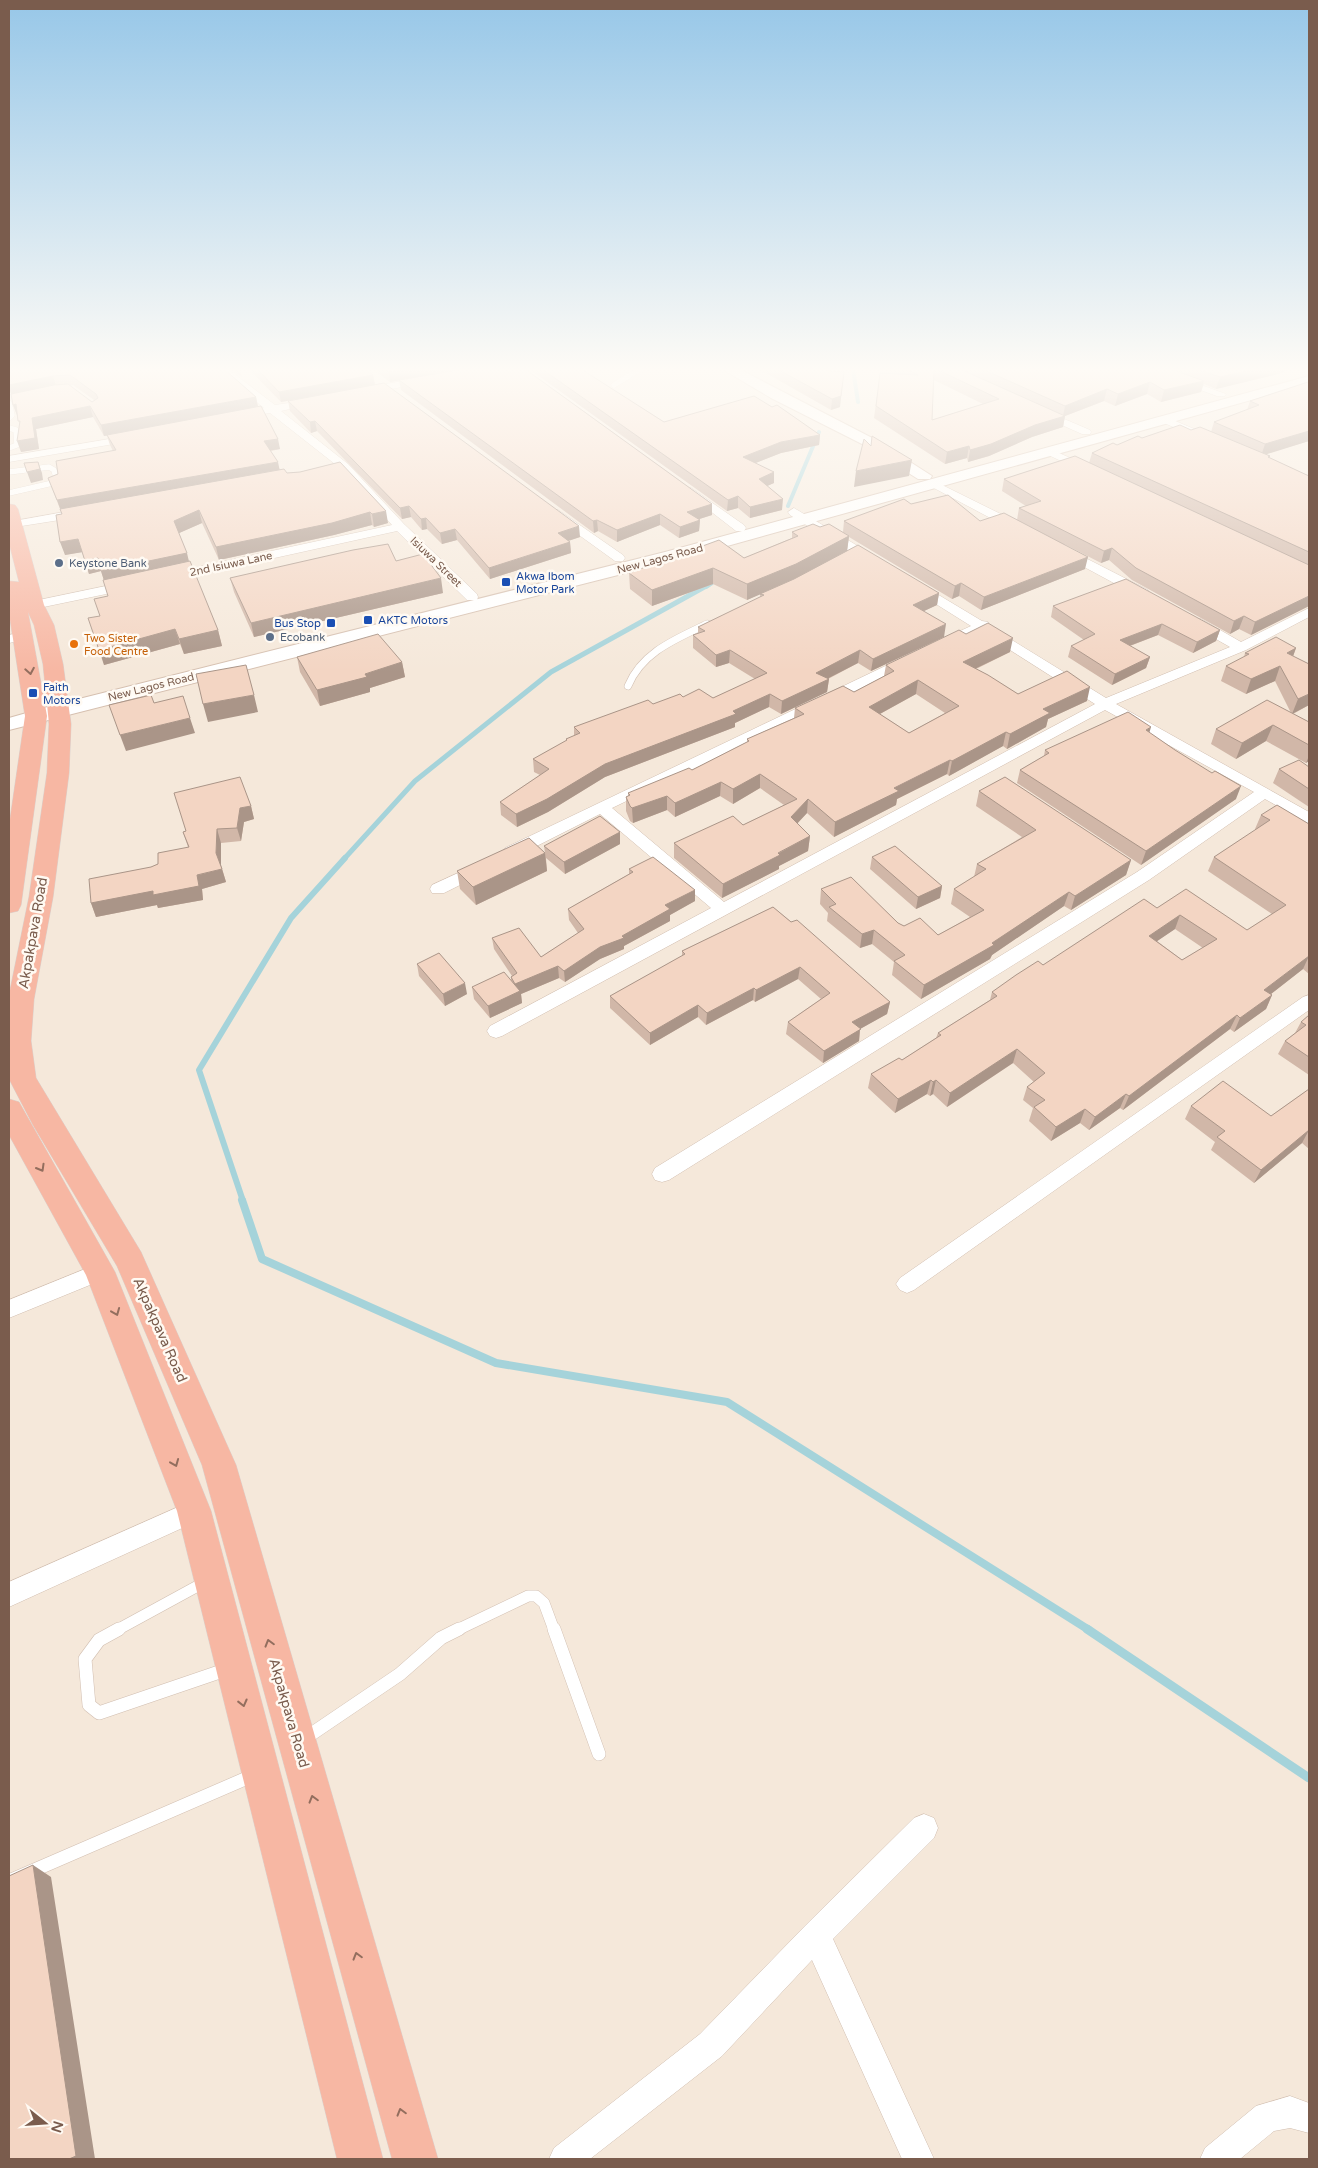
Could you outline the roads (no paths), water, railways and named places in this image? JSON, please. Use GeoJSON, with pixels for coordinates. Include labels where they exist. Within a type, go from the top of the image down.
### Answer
{"type":"FeatureCollection","features":[{"type":"Feature","properties":{"kind":"highway","name":"Akpakpava Road"},"geometry":{"type":"LineString","coordinates":[[9,905],[13,853],[47,706],[44,626],[34,605],[11,517]]}},
{"type":"Feature","properties":{"kind":"highway","name":"Akpakpava Road"},"geometry":{"type":"LineString","coordinates":[[9,572],[16,638],[47,706],[60,724],[58,773],[41,897],[21,999],[18,1041],[22,1078],[43,1117],[130,1261],[219,1465],[414,2159]]}},
{"type":"Feature","properties":{"kind":"highway"},"geometry":{"type":"LineString","coordinates":[[12,1123],[100,1272],[194,1511],[360,2159]]}},
{"type":"Feature","properties":{"kind":"main road"},"geometry":{"type":"LineString","coordinates":[[914,470],[929,480]]}},
{"type":"Feature","properties":{"kind":"main road","name":"New Lagos Road"},"geometry":{"type":"LineString","coordinates":[[47,706],[671,556],[800,515],[961,470]]}},
{"type":"Feature","properties":{"kind":"main road","name":"New Lagos Road"},"geometry":{"type":"LineString","coordinates":[[929,480],[971,470]]}},
{"type":"Feature","properties":{"kind":"main road","name":"New Lagos Road"},"geometry":{"type":"LineString","coordinates":[[47,706],[619,558],[800,515]]}},
{"type":"Feature","properties":{"kind":"main road"},"geometry":{"type":"LineString","coordinates":[[9,709],[47,706]]}},
{"type":"Feature","properties":{"kind":"main road"},"geometry":{"type":"LineString","coordinates":[[9,724],[47,706]]}},
{"type":"Feature","properties":{"kind":"street","name":"Isiuwa Street"},"geometry":{"type":"LineString","coordinates":[[348,470],[400,527],[472,597]]}},
{"type":"Feature","properties":{"kind":"street"},"geometry":{"type":"LineString","coordinates":[[1089,470],[1104,477]]}},
{"type":"Feature","properties":{"kind":"street"},"geometry":{"type":"LineString","coordinates":[[929,480],[1032,534]]}},
{"type":"Feature","properties":{"kind":"street"},"geometry":{"type":"LineString","coordinates":[[680,482],[740,528]]}},
{"type":"Feature","properties":{"kind":"street"},"geometry":{"type":"LineString","coordinates":[[545,504],[619,558]]}},
{"type":"Feature","properties":{"kind":"street"},"geometry":{"type":"LineString","coordinates":[[11,517],[91,511]]}},
{"type":"Feature","properties":{"kind":"street"},"geometry":{"type":"LineString","coordinates":[[800,515],[854,553],[883,566]]}},
{"type":"Feature","properties":{"kind":"street","name":"2nd Isiuwa Lane"},"geometry":{"type":"LineString","coordinates":[[160,579],[400,527]]}},
{"type":"Feature","properties":{"kind":"street"},"geometry":{"type":"LineString","coordinates":[[1049,543],[1158,601]]}},
{"type":"Feature","properties":{"kind":"street"},"geometry":{"type":"LineString","coordinates":[[908,581],[983,625],[1105,704],[1265,792],[1309,819]]}},
{"type":"Feature","properties":{"kind":"street"},"geometry":{"type":"LineString","coordinates":[[34,605],[142,582]]}},
{"type":"Feature","properties":{"kind":"street"},"geometry":{"type":"LineString","coordinates":[[496,1031],[1105,704],[1241,647],[1309,612]]}},
{"type":"Feature","properties":{"kind":"street"},"geometry":{"type":"LineString","coordinates":[[1183,615],[1241,647]]}},
{"type":"Feature","properties":{"kind":"street"},"geometry":{"type":"LineString","coordinates":[[438,889],[601,807],[983,625]]}},
{"type":"Feature","properties":{"kind":"street"},"geometry":{"type":"LineString","coordinates":[[982,770],[998,780]]}},
{"type":"Feature","properties":{"kind":"street"},"geometry":{"type":"LineString","coordinates":[[662,1174],[1143,876],[1265,792]]}},
{"type":"Feature","properties":{"kind":"street"},"geometry":{"type":"LineString","coordinates":[[601,807],[722,909]]}},
{"type":"Feature","properties":{"kind":"street"},"geometry":{"type":"LineString","coordinates":[[1127,865],[1143,876]]}},
{"type":"Feature","properties":{"kind":"street"},"geometry":{"type":"LineString","coordinates":[[907,1284],[1309,1001]]}},
{"type":"Feature","properties":{"kind":"street"},"geometry":{"type":"LineString","coordinates":[[9,1309],[100,1272]]}},
{"type":"Feature","properties":{"kind":"street"},"geometry":{"type":"LineString","coordinates":[[9,1595],[194,1511]]}},
{"type":"Feature","properties":{"kind":"street"},"geometry":{"type":"LineString","coordinates":[[565,2159],[711,2045],[816,1935],[924,1828]]}},
{"type":"Feature","properties":{"kind":"street"},"geometry":{"type":"LineString","coordinates":[[816,1935],[918,2159]]}},
{"type":"Feature","properties":{"kind":"street"},"geometry":{"type":"LineString","coordinates":[[1216,2159],[1267,2117],[1290,2112],[1309,2118]]}},
{"type":"Feature","properties":{"kind":"lane"},"geometry":{"type":"LineString","coordinates":[[9,472],[24,470]]}},
{"type":"Feature","properties":{"kind":"lane"},"geometry":{"type":"LineString","coordinates":[[9,493],[57,482],[54,470]]}},
{"type":"Feature","properties":{"kind":"lane"},"geometry":{"type":"LineString","coordinates":[[628,686],[633,673],[658,650],[714,621]]}},
{"type":"Feature","properties":{"kind":"lane"},"geometry":{"type":"LineString","coordinates":[[212,1579],[99,1640],[85,1659],[89,1705],[99,1713],[234,1667]]}},
{"type":"Feature","properties":{"kind":"lane"},"geometry":{"type":"LineString","coordinates":[[298,1744],[400,1674],[419,1655],[441,1638],[528,1596],[536,1596],[544,1603],[599,1754]]}},
{"type":"Feature","properties":{"kind":"lane"},"geometry":{"type":"LineString","coordinates":[[9,1881],[261,1772]]}},
{"type":"Feature","properties":{"kind":"waterway"},"geometry":{"type":"LineString","coordinates":[[788,506],[803,470]]}},
{"type":"Feature","properties":{"kind":"waterway"},"geometry":{"type":"LineString","coordinates":[[706,587],[712,583]]}},
{"type":"Feature","properties":{"kind":"waterway"},"geometry":{"type":"LineString","coordinates":[[344,859],[415,781],[551,672],[708,585]]}},
{"type":"Feature","properties":{"kind":"waterway"},"geometry":{"type":"LineString","coordinates":[[243,1201],[199,1070],[291,918],[345,858]]}},
{"type":"Feature","properties":{"kind":"waterway"},"geometry":{"type":"LineString","coordinates":[[242,1200],[262,1259],[496,1363],[727,1402],[1089,1630]]}},
{"type":"Feature","properties":{"kind":"waterway"},"geometry":{"type":"LineString","coordinates":[[1087,1629],[1309,1778]]}},
{"type":"Feature","properties":{"kind":"place","name":"Keystone Bank"},"geometry":{"type":"Point","coordinates":[59,563]}},
{"type":"Feature","properties":{"kind":"place","name":"Akwa Ibom Motor Park"},"geometry":{"type":"Point","coordinates":[506,582]}},
{"type":"Feature","properties":{"kind":"place","name":"AKTC Motors"},"geometry":{"type":"Point","coordinates":[368,620]}},
{"type":"Feature","properties":{"kind":"place","name":"Bus Stop"},"geometry":{"type":"Point","coordinates":[331,623]}},
{"type":"Feature","properties":{"kind":"place","name":"Ecobank"},"geometry":{"type":"Point","coordinates":[270,637]}},
{"type":"Feature","properties":{"kind":"place","name":"Two Sister Food Centre"},"geometry":{"type":"Point","coordinates":[74,644]}},
{"type":"Feature","properties":{"kind":"place","name":"Faith Motors"},"geometry":{"type":"Point","coordinates":[33,693]}}]}
